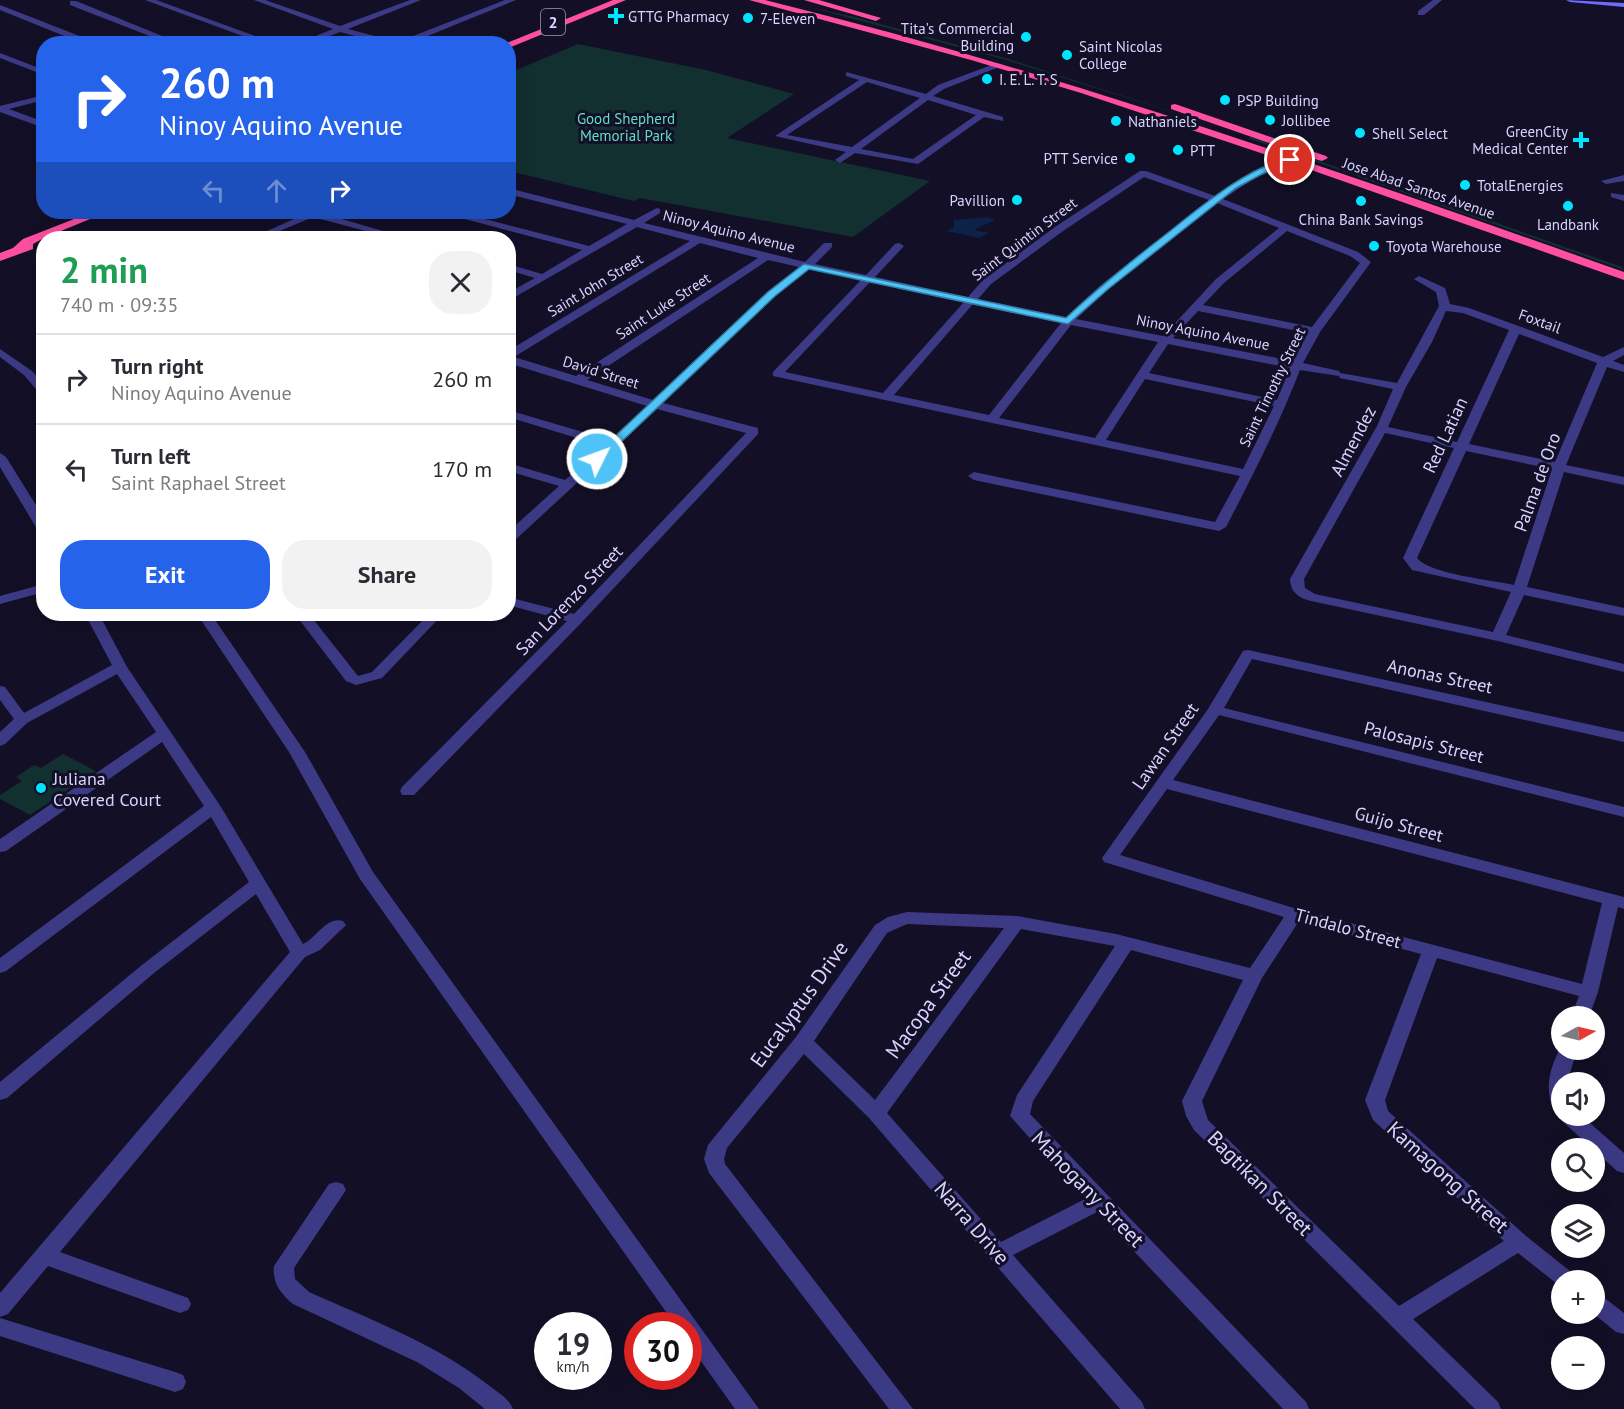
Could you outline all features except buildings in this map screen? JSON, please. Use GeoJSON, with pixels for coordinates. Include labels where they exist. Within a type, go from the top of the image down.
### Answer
{"type":"FeatureCollection","features":[{"type":"Feature","properties":{"kind":"highway","name":"2"},"geometry":{"type":"LineString","coordinates":[[516,38],[605,0]]}},
{"type":"Feature","properties":{"kind":"highway","name":"2"},"geometry":{"type":"LineString","coordinates":[[516,42],[621,0]]}},
{"type":"Feature","properties":{"kind":"highway","name":"Jose Abad Santos Avenue"},"geometry":{"type":"LineString","coordinates":[[754,0],[890,33],[1172,118],[1624,276]]}},
{"type":"Feature","properties":{"kind":"highway"},"geometry":{"type":"LineString","coordinates":[[775,0],[810,4],[874,25],[890,33]]}},
{"type":"Feature","properties":{"kind":"highway"},"geometry":{"type":"LineString","coordinates":[[794,0],[882,20]]}},
{"type":"Feature","properties":{"kind":"highway"},"geometry":{"type":"LineString","coordinates":[[989,50],[1010,56]]}},
{"type":"Feature","properties":{"kind":"highway","name":"Jose Abad Santos Avenue"},"geometry":{"type":"LineString","coordinates":[[1163,102],[1442,199]]}},
{"type":"Feature","properties":{"kind":"highway"},"geometry":{"type":"LineString","coordinates":[[1172,118],[1192,120],[1219,128],[1236,126]]}},
{"type":"Feature","properties":{"kind":"highway"},"geometry":{"type":"LineString","coordinates":[[1231,139],[1250,136],[1272,142],[1279,141]]}},
{"type":"Feature","properties":{"kind":"highway"},"geometry":{"type":"LineString","coordinates":[[54,231],[84,219]]}},
{"type":"Feature","properties":{"kind":"highway"},"geometry":{"type":"LineString","coordinates":[[67,231],[97,219]]}},
{"type":"Feature","properties":{"kind":"highway"},"geometry":{"type":"LineString","coordinates":[[18,249],[36,238]]}},
{"type":"Feature","properties":{"kind":"highway"},"geometry":{"type":"LineString","coordinates":[[0,257],[36,243]]}},
{"type":"Feature","properties":{"kind":"street"},"geometry":{"type":"LineString","coordinates":[[149,0],[250,36]]}},
{"type":"Feature","properties":{"kind":"street"},"geometry":{"type":"LineString","coordinates":[[258,0],[370,36]]}},
{"type":"Feature","properties":{"kind":"street"},"geometry":{"type":"LineString","coordinates":[[385,0],[402,5]]}},
{"type":"Feature","properties":{"kind":"street"},"geometry":{"type":"LineString","coordinates":[[320,36],[417,0]]}},
{"type":"Feature","properties":{"kind":"street"},"geometry":{"type":"LineString","coordinates":[[420,36],[512,0]]}},
{"type":"Feature","properties":{"kind":"street"},"geometry":{"type":"LineString","coordinates":[[1421,13],[1438,0]]}},
{"type":"Feature","properties":{"kind":"street"},"geometry":{"type":"LineString","coordinates":[[1570,0],[1624,6]]}},
{"type":"Feature","properties":{"kind":"street"},"geometry":{"type":"LineString","coordinates":[[76,1],[159,36]]}},
{"type":"Feature","properties":{"kind":"street"},"geometry":{"type":"LineString","coordinates":[[1,8],[72,36]]}},
{"type":"Feature","properties":{"kind":"street"},"geometry":{"type":"LineString","coordinates":[[0,55],[36,70]]}},
{"type":"Feature","properties":{"kind":"street"},"geometry":{"type":"LineString","coordinates":[[840,160],[946,84],[1000,65]]}},
{"type":"Feature","properties":{"kind":"street"},"geometry":{"type":"LineString","coordinates":[[849,75],[1000,119]]}},
{"type":"Feature","properties":{"kind":"street"},"geometry":{"type":"LineString","coordinates":[[866,79],[779,136],[915,162],[981,114]]}},
{"type":"Feature","properties":{"kind":"street"},"geometry":{"type":"LineString","coordinates":[[0,109],[36,99]]}},
{"type":"Feature","properties":{"kind":"street"},"geometry":{"type":"LineString","coordinates":[[0,109],[36,122]]}},
{"type":"Feature","properties":{"kind":"street"},"geometry":{"type":"LineString","coordinates":[[992,419],[1068,321],[1105,287],[1241,181],[1290,160]]}},
{"type":"Feature","properties":{"kind":"street","name":"Saint Quintin Street"},"geometry":{"type":"LineString","coordinates":[[887,396],[987,282],[1059,229],[1143,173],[1217,200]]}},
{"type":"Feature","properties":{"kind":"street"},"geometry":{"type":"LineString","coordinates":[[1606,181],[1624,178]]}},
{"type":"Feature","properties":{"kind":"street","name":"Ninoy Aquino Avenue"},"geometry":{"type":"LineString","coordinates":[[516,193],[766,257],[865,279],[1400,387]]}},
{"type":"Feature","properties":{"kind":"street"},"geometry":{"type":"LineString","coordinates":[[1098,444],[1165,340],[1220,281],[1285,228],[1217,200]]}},
{"type":"Feature","properties":{"kind":"street"},"geometry":{"type":"LineString","coordinates":[[516,293],[657,211]]}},
{"type":"Feature","properties":{"kind":"street"},"geometry":{"type":"LineString","coordinates":[[273,231],[301,219]]}},
{"type":"Feature","properties":{"kind":"street"},"geometry":{"type":"LineString","coordinates":[[336,219],[378,231]]}},
{"type":"Feature","properties":{"kind":"street"},"geometry":{"type":"LineString","coordinates":[[475,219],[592,250]]}},
{"type":"Feature","properties":{"kind":"street","name":"Saint Timothy Street"},"geometry":{"type":"LineString","coordinates":[[974,476],[1219,527],[1247,474],[1281,404],[1296,366],[1315,331],[1366,262],[1363,257],[1285,228]]}},
{"type":"Feature","properties":{"kind":"street","name":"Saint John Street"},"geometry":{"type":"LineString","coordinates":[[516,352],[698,240]]}},
{"type":"Feature","properties":{"kind":"street"},"geometry":{"type":"LineString","coordinates":[[516,531],[612,445],[764,301],[807,266],[828,245]]}},
{"type":"Feature","properties":{"kind":"street"},"geometry":{"type":"LineString","coordinates":[[899,246],[865,279],[777,374],[1247,474]]}},
{"type":"Feature","properties":{"kind":"street","name":"Saint Luke Street"},"geometry":{"type":"LineString","coordinates":[[577,381],[766,257]]}},
{"type":"Feature","properties":{"kind":"street"},"geometry":{"type":"LineString","coordinates":[[516,269],[543,277]]}},
{"type":"Feature","properties":{"kind":"street"},"geometry":{"type":"LineString","coordinates":[[1419,279],[1441,290],[1445,307]]}},
{"type":"Feature","properties":{"kind":"street"},"geometry":{"type":"LineString","coordinates":[[1195,307],[1315,331]]}},
{"type":"Feature","properties":{"kind":"street","name":"Foxtail"},"geometry":{"type":"LineString","coordinates":[[1445,307],[1458,307],[1624,369]]}},
{"type":"Feature","properties":{"kind":"street","name":"Almendez"},"geometry":{"type":"LineString","coordinates":[[1445,307],[1441,309],[1381,429],[1297,579],[1297,586],[1300,592],[1323,600],[1498,637]]}},
{"type":"Feature","properties":{"kind":"street","name":"Red Latian"},"geometry":{"type":"LineString","coordinates":[[1516,328],[1459,446],[1410,558],[1417,567],[1432,572],[1519,590]]}},
{"type":"Feature","properties":{"kind":"street"},"geometry":{"type":"LineString","coordinates":[[1604,361],[1624,350]]}},
{"type":"Feature","properties":{"kind":"street"},"geometry":{"type":"LineString","coordinates":[[0,352],[36,383]]}},
{"type":"Feature","properties":{"kind":"street","name":"David Street"},"geometry":{"type":"LineString","coordinates":[[516,360],[577,381],[754,431]]}},
{"type":"Feature","properties":{"kind":"street","name":"Palma de Oro"},"geometry":{"type":"LineString","coordinates":[[1498,637],[1519,590],[1559,467],[1604,361]]}},
{"type":"Feature","properties":{"kind":"street"},"geometry":{"type":"LineString","coordinates":[[1142,375],[1281,404]]}},
{"type":"Feature","properties":{"kind":"street"},"geometry":{"type":"LineString","coordinates":[[516,415],[612,445]]}},
{"type":"Feature","properties":{"kind":"street"},"geometry":{"type":"LineString","coordinates":[[1381,429],[1624,481]]}},
{"type":"Feature","properties":{"kind":"street","name":"San Lorenzo Street"},"geometry":{"type":"LineString","coordinates":[[408,791],[577,619],[754,431]]}},
{"type":"Feature","properties":{"kind":"street"},"geometry":{"type":"LineString","coordinates":[[0,458],[36,516]]}},
{"type":"Feature","properties":{"kind":"street"},"geometry":{"type":"LineString","coordinates":[[516,469],[567,485]]}},
{"type":"Feature","properties":{"kind":"street"},"geometry":{"type":"LineString","coordinates":[[0,600],[36,590]]}},
{"type":"Feature","properties":{"kind":"street"},"geometry":{"type":"LineString","coordinates":[[1519,590],[1624,612]]}},
{"type":"Feature","properties":{"kind":"street"},"geometry":{"type":"LineString","coordinates":[[516,604],[577,619]]}},
{"type":"Feature","properties":{"kind":"street"},"geometry":{"type":"LineString","coordinates":[[96,621],[120,668],[213,807],[299,953]]}},
{"type":"Feature","properties":{"kind":"street"},"geometry":{"type":"LineString","coordinates":[[209,621],[297,752],[373,884],[748,1409]]}},
{"type":"Feature","properties":{"kind":"street"},"geometry":{"type":"LineString","coordinates":[[307,621],[351,678],[362,680],[377,675],[429,621]]}},
{"type":"Feature","properties":{"kind":"street"},"geometry":{"type":"LineString","coordinates":[[1498,637],[1624,668]]}},
{"type":"Feature","properties":{"kind":"street","name":"Lawan Street"},"geometry":{"type":"LineString","coordinates":[[1110,858],[1215,710],[1248,654]]}},
{"type":"Feature","properties":{"kind":"street","name":"Anonas Street"},"geometry":{"type":"LineString","coordinates":[[1248,654],[1624,737]]}},
{"type":"Feature","properties":{"kind":"street"},"geometry":{"type":"LineString","coordinates":[[0,741],[22,720],[120,668]]}},
{"type":"Feature","properties":{"kind":"street"},"geometry":{"type":"LineString","coordinates":[[0,690],[22,720]]}},
{"type":"Feature","properties":{"kind":"street","name":"Palosapis Street"},"geometry":{"type":"LineString","coordinates":[[1215,710],[1624,812]]}},
{"type":"Feature","properties":{"kind":"street"},"geometry":{"type":"LineString","coordinates":[[0,847],[163,734]]}},
{"type":"Feature","properties":{"kind":"street","name":"Guijo Street"},"geometry":{"type":"LineString","coordinates":[[1164,783],[1618,901]]}},
{"type":"Feature","properties":{"kind":"street"},"geometry":{"type":"LineString","coordinates":[[0,967],[213,807]]}},
{"type":"Feature","properties":{"kind":"street","name":"Tindalo Street"},"geometry":{"type":"LineString","coordinates":[[1110,858],[1295,914],[1589,992]]}},
{"type":"Feature","properties":{"kind":"street"},"geometry":{"type":"LineString","coordinates":[[0,1093],[148,969],[257,884]]}},
{"type":"Feature","properties":{"kind":"street"},"geometry":{"type":"LineString","coordinates":[[1584,1006],[1618,901]]}},
{"type":"Feature","properties":{"kind":"street","name":"Bagtikan Street"},"geometry":{"type":"LineString","coordinates":[[1295,914],[1254,976],[1192,1101],[1196,1116],[1201,1125],[1490,1409]]}},
{"type":"Feature","properties":{"kind":"street","name":"Eucalyptus Drive"},"geometry":{"type":"LineString","coordinates":[[902,1409],[716,1167],[714,1159],[718,1145],[803,1042],[881,929],[894,921],[908,918],[1017,922],[1126,943],[1254,976]]}},
{"type":"Feature","properties":{"kind":"street","name":"Macopa Street"},"geometry":{"type":"LineString","coordinates":[[876,1113],[1017,922]]}},
{"type":"Feature","properties":{"kind":"street"},"geometry":{"type":"LineString","coordinates":[[0,1308],[299,953],[314,946],[337,925]]}},
{"type":"Feature","properties":{"kind":"street","name":"Mahogany Street"},"geometry":{"type":"LineString","coordinates":[[1126,943],[1024,1100],[1020,1116],[1098,1202],[1299,1409]]}},
{"type":"Feature","properties":{"kind":"street","name":"Kamagong Street"},"geometry":{"type":"LineString","coordinates":[[1431,951],[1375,1100],[1380,1115],[1519,1242],[1554,1270]]}},
{"type":"Feature","properties":{"kind":"street","name":"Narra Drive"},"geometry":{"type":"LineString","coordinates":[[803,1042],[876,1113],[1134,1409]]}},
{"type":"Feature","properties":{"kind":"street"},"geometry":{"type":"LineString","coordinates":[[1580,1126],[1624,1165]]}},
{"type":"Feature","properties":{"kind":"street"},"geometry":{"type":"LineString","coordinates":[[336,1190],[284,1266],[282,1278],[290,1289],[301,1298],[425,1355],[467,1381],[502,1409]]}},
{"type":"Feature","properties":{"kind":"street"},"geometry":{"type":"LineString","coordinates":[[998,1253],[1098,1202]]}},
{"type":"Feature","properties":{"kind":"street"},"geometry":{"type":"LineString","coordinates":[[1397,1318],[1519,1242]]}},
{"type":"Feature","properties":{"kind":"street"},"geometry":{"type":"LineString","coordinates":[[43,1256],[180,1304]]}},
{"type":"Feature","properties":{"kind":"street"},"geometry":{"type":"LineString","coordinates":[[1605,1310],[1624,1325]]}},
{"type":"Feature","properties":{"kind":"street"},"geometry":{"type":"LineString","coordinates":[[0,1327],[176,1382]]}},
{"type":"Feature","properties":{"kind":"green space"},"geometry":{"type":"Polygon","coordinates":[[[809,7],[855,17],[1005,58],[1220,127],[1003,59],[809,7]]]}},
{"type":"Feature","properties":{"kind":"green space","name":"Good Shepherd Memorial Park"},"geometry":{"type":"Polygon","coordinates":[[[578,44],[706,70],[794,94],[727,138],[930,181],[853,237],[640,198],[634,201],[516,173],[516,70],[578,44]]]}},
{"type":"Feature","properties":{"kind":"green space"},"geometry":{"type":"Polygon","coordinates":[[[1251,137],[1622,267],[1624,270],[1248,138],[1251,137]]]}},
{"type":"Feature","properties":{"kind":"green space","name":"Juliana Covered Court"},"geometry":{"type":"Polygon","coordinates":[[[63,754],[96,771],[30,815],[0,799],[0,795],[22,781],[16,777],[34,765],[41,768],[63,754]]]}},
{"type":"Feature","properties":{"kind":"water"},"geometry":{"type":"Polygon","coordinates":[[[987,217],[995,220],[974,230],[989,233],[979,238],[947,231],[954,227],[954,220],[987,217]]]}},
{"type":"Feature","properties":{"kind":"place","name":"GTTG Pharmacy"},"geometry":{"type":"Point","coordinates":[616,16]}},
{"type":"Feature","properties":{"kind":"place","name":"7-Eleven"},"geometry":{"type":"Point","coordinates":[748,18]}},
{"type":"Feature","properties":{"kind":"place","name":"Tita's Commercial Building"},"geometry":{"type":"Point","coordinates":[1026,37]}},
{"type":"Feature","properties":{"kind":"place","name":"Saint Nicolas College"},"geometry":{"type":"Point","coordinates":[1067,55]}},
{"type":"Feature","properties":{"kind":"place","name":"I. E. L. T. S"},"geometry":{"type":"Point","coordinates":[987,79]}},
{"type":"Feature","properties":{"kind":"place","name":"PSP Building"},"geometry":{"type":"Point","coordinates":[1225,100]}},
{"type":"Feature","properties":{"kind":"place","name":"Jollibee"},"geometry":{"type":"Point","coordinates":[1270,120]}},
{"type":"Feature","properties":{"kind":"place","name":"Nathaniels"},"geometry":{"type":"Point","coordinates":[1116,121]}},
{"type":"Feature","properties":{"kind":"place","name":"Shell Select"},"geometry":{"type":"Point","coordinates":[1360,133]}},
{"type":"Feature","properties":{"kind":"place","name":"GreenCity Medical Center"},"geometry":{"type":"Point","coordinates":[1581,140]}},
{"type":"Feature","properties":{"kind":"place","name":"PTT"},"geometry":{"type":"Point","coordinates":[1178,150]}},
{"type":"Feature","properties":{"kind":"place","name":"PTT Service"},"geometry":{"type":"Point","coordinates":[1130,158]}},
{"type":"Feature","properties":{"kind":"place","name":"TotalEnergies"},"geometry":{"type":"Point","coordinates":[1465,185]}},
{"type":"Feature","properties":{"kind":"place","name":"Pavillion"},"geometry":{"type":"Point","coordinates":[1017,200]}},
{"type":"Feature","properties":{"kind":"place","name":"China Bank Savings"},"geometry":{"type":"Point","coordinates":[1361,201]}},
{"type":"Feature","properties":{"kind":"place","name":"Landbank"},"geometry":{"type":"Point","coordinates":[1568,206]}},
{"type":"Feature","properties":{"kind":"place","name":"Toyota Warehouse"},"geometry":{"type":"Point","coordinates":[1374,246]}},
{"type":"Feature","properties":{"kind":"place","name":"Juliana Covered Court"},"geometry":{"type":"Point","coordinates":[41,788]}},
{"type":"Feature","properties":{"kind":"route"},"geometry":{"type":"LineString","coordinates":[[597,459],[771,294],[807,266],[1068,321],[1105,287],[1233,186],[1257,173],[1290,160]]}}]}
